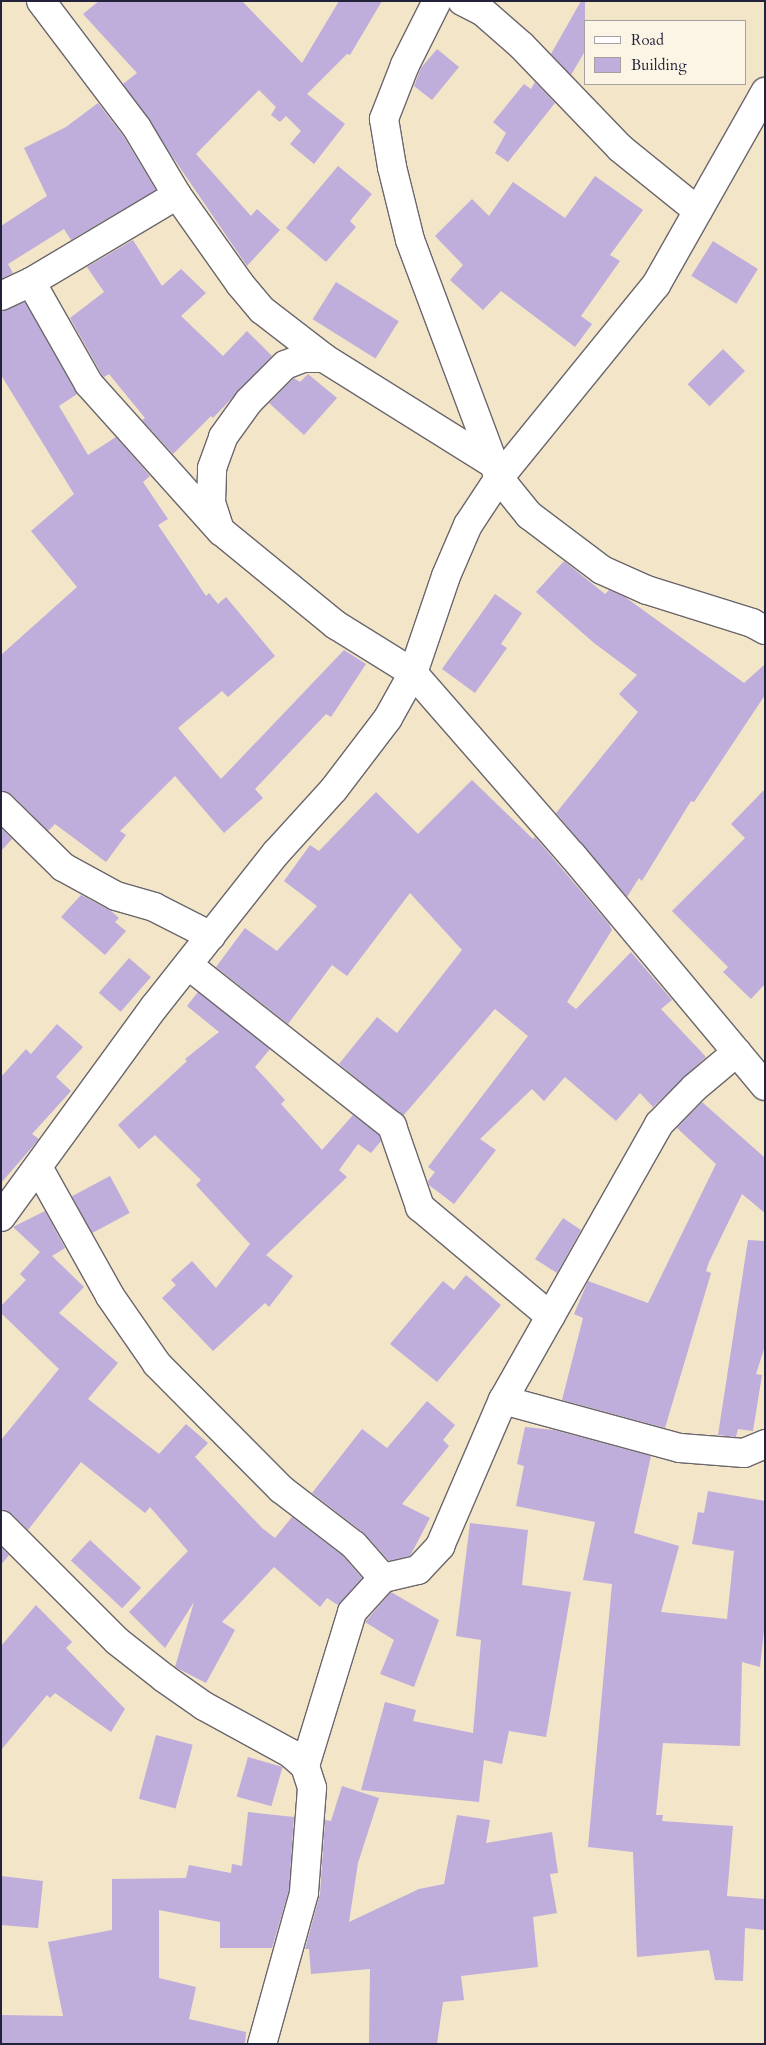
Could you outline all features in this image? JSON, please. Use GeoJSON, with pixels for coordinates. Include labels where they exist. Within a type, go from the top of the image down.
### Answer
{"type":"FeatureCollection","features":[{"type":"Feature","properties":{"kind":"street"},"geometry":{"type":"LineString","coordinates":[[41,1],[137,128],[177,195],[240,284],[262,310],[324,358],[495,471]]}},
{"type":"Feature","properties":{"kind":"street"},"geometry":{"type":"LineString","coordinates":[[437,1],[405,65],[384,119],[392,167],[410,240],[495,471],[529,515],[602,570],[647,590],[743,620],[765,630]]}},
{"type":"Feature","properties":{"kind":"street"},"geometry":{"type":"LineString","coordinates":[[462,1],[482,12],[521,45],[620,148],[698,211]]}},
{"type":"Feature","properties":{"kind":"street"},"geometry":{"type":"LineString","coordinates":[[1,1217],[188,965],[276,853],[334,789],[388,718],[413,674],[446,576],[468,525],[495,471],[656,285],[765,92]]}},
{"type":"Feature","properties":{"kind":"street"},"geometry":{"type":"LineString","coordinates":[[1,296],[31,282],[177,195]]}},
{"type":"Feature","properties":{"kind":"street"},"geometry":{"type":"LineString","coordinates":[[31,282],[89,384],[221,531],[336,625],[413,674],[590,876],[737,1052],[763,1080]]}},
{"type":"Feature","properties":{"kind":"street"},"geometry":{"type":"LineString","coordinates":[[221,531],[211,502],[212,468],[223,437],[249,401],[285,365],[303,358],[324,358]]}},
{"type":"Feature","properties":{"kind":"street"},"geometry":{"type":"LineString","coordinates":[[1,806],[63,867],[116,896],[154,907],[211,936]]}},
{"type":"Feature","properties":{"kind":"street"},"geometry":{"type":"LineString","coordinates":[[188,965],[392,1126],[420,1207],[550,1316]]}},
{"type":"Feature","properties":{"kind":"street"},"geometry":{"type":"LineString","coordinates":[[305,1766],[352,1612],[383,1578],[418,1570],[440,1546],[503,1400],[659,1124],[694,1088],[737,1052]]}},
{"type":"Feature","properties":{"kind":"street"},"geometry":{"type":"LineString","coordinates":[[38,1167],[110,1296],[157,1364],[280,1489],[354,1545],[383,1578]]}},
{"type":"Feature","properties":{"kind":"street"},"geometry":{"type":"LineString","coordinates":[[503,1400],[680,1448],[744,1453],[765,1444]]}},
{"type":"Feature","properties":{"kind":"street"},"geometry":{"type":"LineString","coordinates":[[1,1525],[117,1641],[157,1673],[204,1706],[290,1753],[305,1766],[312,1788],[304,1893],[262,2044]]}},
{"type":"Feature","properties":{"kind":"building"},"geometry":{"type":"Polygon","coordinates":[[[99,1],[242,1],[302,63],[339,1],[382,1],[350,55],[347,54],[307,94],[345,124],[314,164],[290,144],[301,131],[286,116],[280,122],[271,115],[276,107],[259,90],[196,154],[251,216],[257,209],[280,230],[247,266],[123,84],[137,73],[83,14],[99,1]]]}},
{"type":"Feature","properties":{"kind":"building"},"geometry":{"type":"Polygon","coordinates":[[[581,1],[585,1],[584,53],[571,75],[551,54],[581,1]]]}},
{"type":"Feature","properties":{"kind":"building"},"geometry":{"type":"Polygon","coordinates":[[[437,49],[459,67],[432,100],[414,86],[421,68],[437,49]]]}},
{"type":"Feature","properties":{"kind":"building"},"geometry":{"type":"Polygon","coordinates":[[[535,82],[555,103],[508,162],[495,153],[506,133],[493,122],[524,84],[531,89],[535,82]]]}},
{"type":"Feature","properties":{"kind":"building"},"geometry":{"type":"Polygon","coordinates":[[[98,103],[124,137],[156,190],[71,240],[64,229],[8,264],[13,273],[1,279],[1,226],[47,196],[24,148],[66,127],[98,103]]]}},
{"type":"Feature","properties":{"kind":"building"},"geometry":{"type":"Polygon","coordinates":[[[338,166],[372,194],[350,221],[356,227],[326,262],[286,228],[338,166]]]}},
{"type":"Feature","properties":{"kind":"building"},"geometry":{"type":"Polygon","coordinates":[[[595,176],[643,210],[610,255],[620,261],[581,316],[592,324],[575,347],[501,291],[483,310],[450,280],[463,265],[435,236],[472,199],[489,216],[513,182],[565,218],[595,176]]]}},
{"type":"Feature","properties":{"kind":"building"},"geometry":{"type":"Polygon","coordinates":[[[133,240],[162,286],[181,269],[206,293],[181,316],[223,356],[247,331],[272,356],[213,418],[211,416],[173,454],[142,420],[145,418],[109,374],[104,377],[102,375],[70,318],[104,292],[87,267],[133,240]]]}},
{"type":"Feature","properties":{"kind":"building"},"geometry":{"type":"Polygon","coordinates":[[[713,241],[758,269],[736,304],[691,276],[713,241]]]}},
{"type":"Feature","properties":{"kind":"building"},"geometry":{"type":"Polygon","coordinates":[[[336,282],[399,321],[375,359],[313,319],[336,282]]]}},
{"type":"Feature","properties":{"kind":"building"},"geometry":{"type":"Polygon","coordinates":[[[25,302],[77,394],[59,406],[88,455],[116,437],[150,476],[143,482],[168,519],[158,525],[206,596],[209,593],[218,604],[226,597],[275,656],[228,697],[222,691],[178,728],[221,779],[344,650],[366,664],[331,717],[326,714],[255,789],[263,798],[224,833],[175,776],[120,831],[126,835],[106,862],[55,824],[48,831],[12,795],[1,791],[1,655],[77,587],[31,531],[74,494],[1,375],[1,311],[25,302]]]}},
{"type":"Feature","properties":{"kind":"building"},"geometry":{"type":"Polygon","coordinates":[[[723,349],[745,371],[710,406],[688,384],[723,349]]]}},
{"type":"Feature","properties":{"kind":"building"},"geometry":{"type":"Polygon","coordinates":[[[308,374],[337,398],[304,435],[269,403],[294,378],[300,382],[308,374]]]}},
{"type":"Feature","properties":{"kind":"building"},"geometry":{"type":"Polygon","coordinates":[[[564,561],[605,594],[609,590],[625,597],[744,683],[765,664],[765,695],[694,802],[691,801],[642,881],[639,878],[627,897],[556,813],[638,712],[619,694],[637,675],[594,643],[536,592],[564,561]]]}},
{"type":"Feature","properties":{"kind":"building"},"geometry":{"type":"Polygon","coordinates":[[[495,594],[522,613],[501,644],[507,648],[475,693],[442,669],[495,594]]]}},
{"type":"Feature","properties":{"kind":"building"},"geometry":{"type":"Polygon","coordinates":[[[472,780],[533,839],[535,837],[609,924],[612,930],[567,1002],[576,1009],[631,952],[672,1000],[661,1009],[706,1057],[653,1107],[640,1093],[616,1121],[565,1077],[544,1101],[532,1089],[480,1139],[496,1150],[454,1204],[429,1185],[428,1181],[435,1172],[428,1167],[528,1036],[495,1009],[403,1116],[339,1064],[377,1017],[397,1033],[462,950],[410,893],[347,976],[332,965],[288,1024],[216,967],[245,928],[277,951],[317,906],[284,881],[310,845],[319,851],[376,792],[418,834],[472,780]]]}},
{"type":"Feature","properties":{"kind":"building"},"geometry":{"type":"Polygon","coordinates":[[[765,789],[765,984],[751,999],[723,972],[728,967],[672,911],[745,838],[731,824],[765,789]]]}},
{"type":"Feature","properties":{"kind":"building"},"geometry":{"type":"Polygon","coordinates":[[[1,828],[12,839],[1,851],[1,828]]]}},
{"type":"Feature","properties":{"kind":"building"},"geometry":{"type":"Polygon","coordinates":[[[81,895],[110,910],[119,918],[115,922],[126,931],[105,955],[61,917],[81,895]]]}},
{"type":"Feature","properties":{"kind":"building"},"geometry":{"type":"Polygon","coordinates":[[[129,958],[151,977],[121,1012],[99,993],[129,958]]]}},
{"type":"Feature","properties":{"kind":"building"},"geometry":{"type":"Polygon","coordinates":[[[198,992],[270,1049],[255,1067],[285,1100],[281,1104],[322,1150],[353,1115],[379,1135],[381,1141],[371,1153],[358,1144],[339,1170],[347,1177],[266,1255],[293,1276],[269,1307],[265,1303],[213,1351],[162,1298],[176,1285],[171,1280],[192,1261],[216,1288],[250,1244],[196,1185],[201,1180],[155,1135],[139,1149],[118,1125],[187,1061],[185,1059],[219,1032],[187,1006],[198,992]]]}},
{"type":"Feature","properties":{"kind":"building"},"geometry":{"type":"Polygon","coordinates":[[[57,1024],[83,1047],[56,1077],[71,1091],[32,1134],[39,1139],[1,1183],[1,1077],[26,1049],[31,1054],[57,1024]]]}},
{"type":"Feature","properties":{"kind":"building"},"geometry":{"type":"Polygon","coordinates":[[[702,1102],[765,1158],[765,1213],[742,1194],[709,1262],[706,1271],[711,1273],[665,1428],[562,1400],[583,1318],[574,1314],[588,1281],[648,1303],[716,1164],[677,1128],[702,1102]]]}},
{"type":"Feature","properties":{"kind":"building"},"geometry":{"type":"Polygon","coordinates":[[[110,1176],[130,1213],[92,1233],[72,1196],[110,1176]]]}},
{"type":"Feature","properties":{"kind":"building"},"geometry":{"type":"Polygon","coordinates":[[[45,1211],[65,1248],[52,1256],[84,1287],[59,1313],[118,1363],[88,1399],[159,1454],[186,1424],[208,1443],[195,1457],[262,1528],[275,1538],[292,1517],[343,1556],[362,1578],[338,1605],[327,1598],[320,1607],[274,1567],[222,1622],[235,1630],[206,1683],[175,1667],[194,1602],[165,1648],[129,1612],[188,1551],[150,1507],[145,1513],[81,1462],[28,1530],[12,1514],[1,1510],[1,1440],[59,1369],[1,1313],[1,1306],[26,1280],[20,1274],[40,1252],[13,1227],[45,1211]]]}},
{"type":"Feature","properties":{"kind":"building"},"geometry":{"type":"Polygon","coordinates":[[[563,1218],[581,1230],[557,1273],[535,1259],[563,1218]]]}},
{"type":"Feature","properties":{"kind":"building"},"geometry":{"type":"Polygon","coordinates":[[[748,1240],[765,1241],[765,1346],[756,1374],[762,1375],[753,1431],[738,1429],[736,1437],[718,1435],[748,1240]]]}},
{"type":"Feature","properties":{"kind":"building"},"geometry":{"type":"Polygon","coordinates":[[[466,1275],[501,1305],[437,1382],[390,1344],[443,1281],[454,1290],[466,1275]]]}},
{"type":"Feature","properties":{"kind":"building"},"geometry":{"type":"Polygon","coordinates":[[[427,1401],[455,1425],[443,1440],[449,1446],[402,1504],[430,1518],[410,1556],[389,1561],[364,1533],[312,1493],[362,1429],[387,1448],[427,1401]]]}},
{"type":"Feature","properties":{"kind":"building"},"geometry":{"type":"Polygon","coordinates":[[[525,1427],[554,1430],[651,1456],[634,1533],[679,1546],[661,1612],[727,1619],[734,1551],[692,1544],[698,1512],[704,1513],[708,1491],[765,1501],[765,1621],[760,1667],[742,1662],[740,1746],[663,1743],[656,1815],[663,1815],[662,1821],[733,1826],[727,1896],[765,1899],[765,1930],[745,1928],[743,1981],[715,1980],[709,1950],[637,1957],[633,1852],[588,1847],[612,1584],[583,1580],[595,1522],[516,1506],[524,1466],[517,1464],[525,1427]]]}},
{"type":"Feature","properties":{"kind":"building"},"geometry":{"type":"Polygon","coordinates":[[[470,1523],[528,1530],[522,1585],[571,1592],[546,1737],[509,1731],[502,1764],[484,1760],[479,1802],[361,1790],[385,1702],[416,1710],[413,1721],[473,1733],[481,1640],[456,1636],[470,1523]]]}},
{"type":"Feature","properties":{"kind":"building"},"geometry":{"type":"Polygon","coordinates":[[[90,1540],[141,1588],[122,1608],[71,1560],[90,1540]]]}},
{"type":"Feature","properties":{"kind":"building"},"geometry":{"type":"Polygon","coordinates":[[[1,1547],[9,1555],[1,1565],[1,1547]]]}},
{"type":"Feature","properties":{"kind":"building"},"geometry":{"type":"Polygon","coordinates":[[[391,1592],[439,1620],[414,1687],[380,1674],[394,1640],[365,1622],[391,1592]]]}},
{"type":"Feature","properties":{"kind":"building"},"geometry":{"type":"Polygon","coordinates":[[[36,1605],[72,1642],[66,1648],[125,1709],[111,1732],[55,1693],[50,1698],[47,1695],[1,1750],[1,1646],[36,1605]]]}},
{"type":"Feature","properties":{"kind":"building"},"geometry":{"type":"Polygon","coordinates":[[[156,1735],[193,1745],[176,1809],[139,1799],[156,1735]]]}},
{"type":"Feature","properties":{"kind":"building"},"geometry":{"type":"Polygon","coordinates":[[[248,1757],[283,1767],[271,1806],[237,1796],[248,1757]]]}},
{"type":"Feature","properties":{"kind":"building"},"geometry":{"type":"Polygon","coordinates":[[[342,1786],[379,1798],[358,1863],[349,1922],[419,1889],[444,1884],[457,1815],[490,1820],[486,1843],[552,1832],[558,1873],[550,1874],[557,1913],[533,1917],[538,1967],[461,1976],[464,2000],[443,2002],[437,2044],[369,2044],[370,1969],[311,1974],[309,1949],[305,1949],[320,1894],[325,1820],[331,1821],[342,1786]]]}},
{"type":"Feature","properties":{"kind":"building"},"geometry":{"type":"Polygon","coordinates":[[[248,1812],[294,1817],[289,1890],[272,1948],[220,1948],[220,1922],[159,1910],[159,1978],[196,1987],[189,2019],[246,2032],[245,2044],[1,2044],[1,2015],[63,2016],[48,1942],[112,1930],[112,1879],[186,1878],[189,1865],[231,1873],[232,1864],[242,1866],[248,1812]]]}},
{"type":"Feature","properties":{"kind":"building"},"geometry":{"type":"Polygon","coordinates":[[[1,1876],[43,1881],[38,1928],[1,1925],[1,1876]]]}}]}
